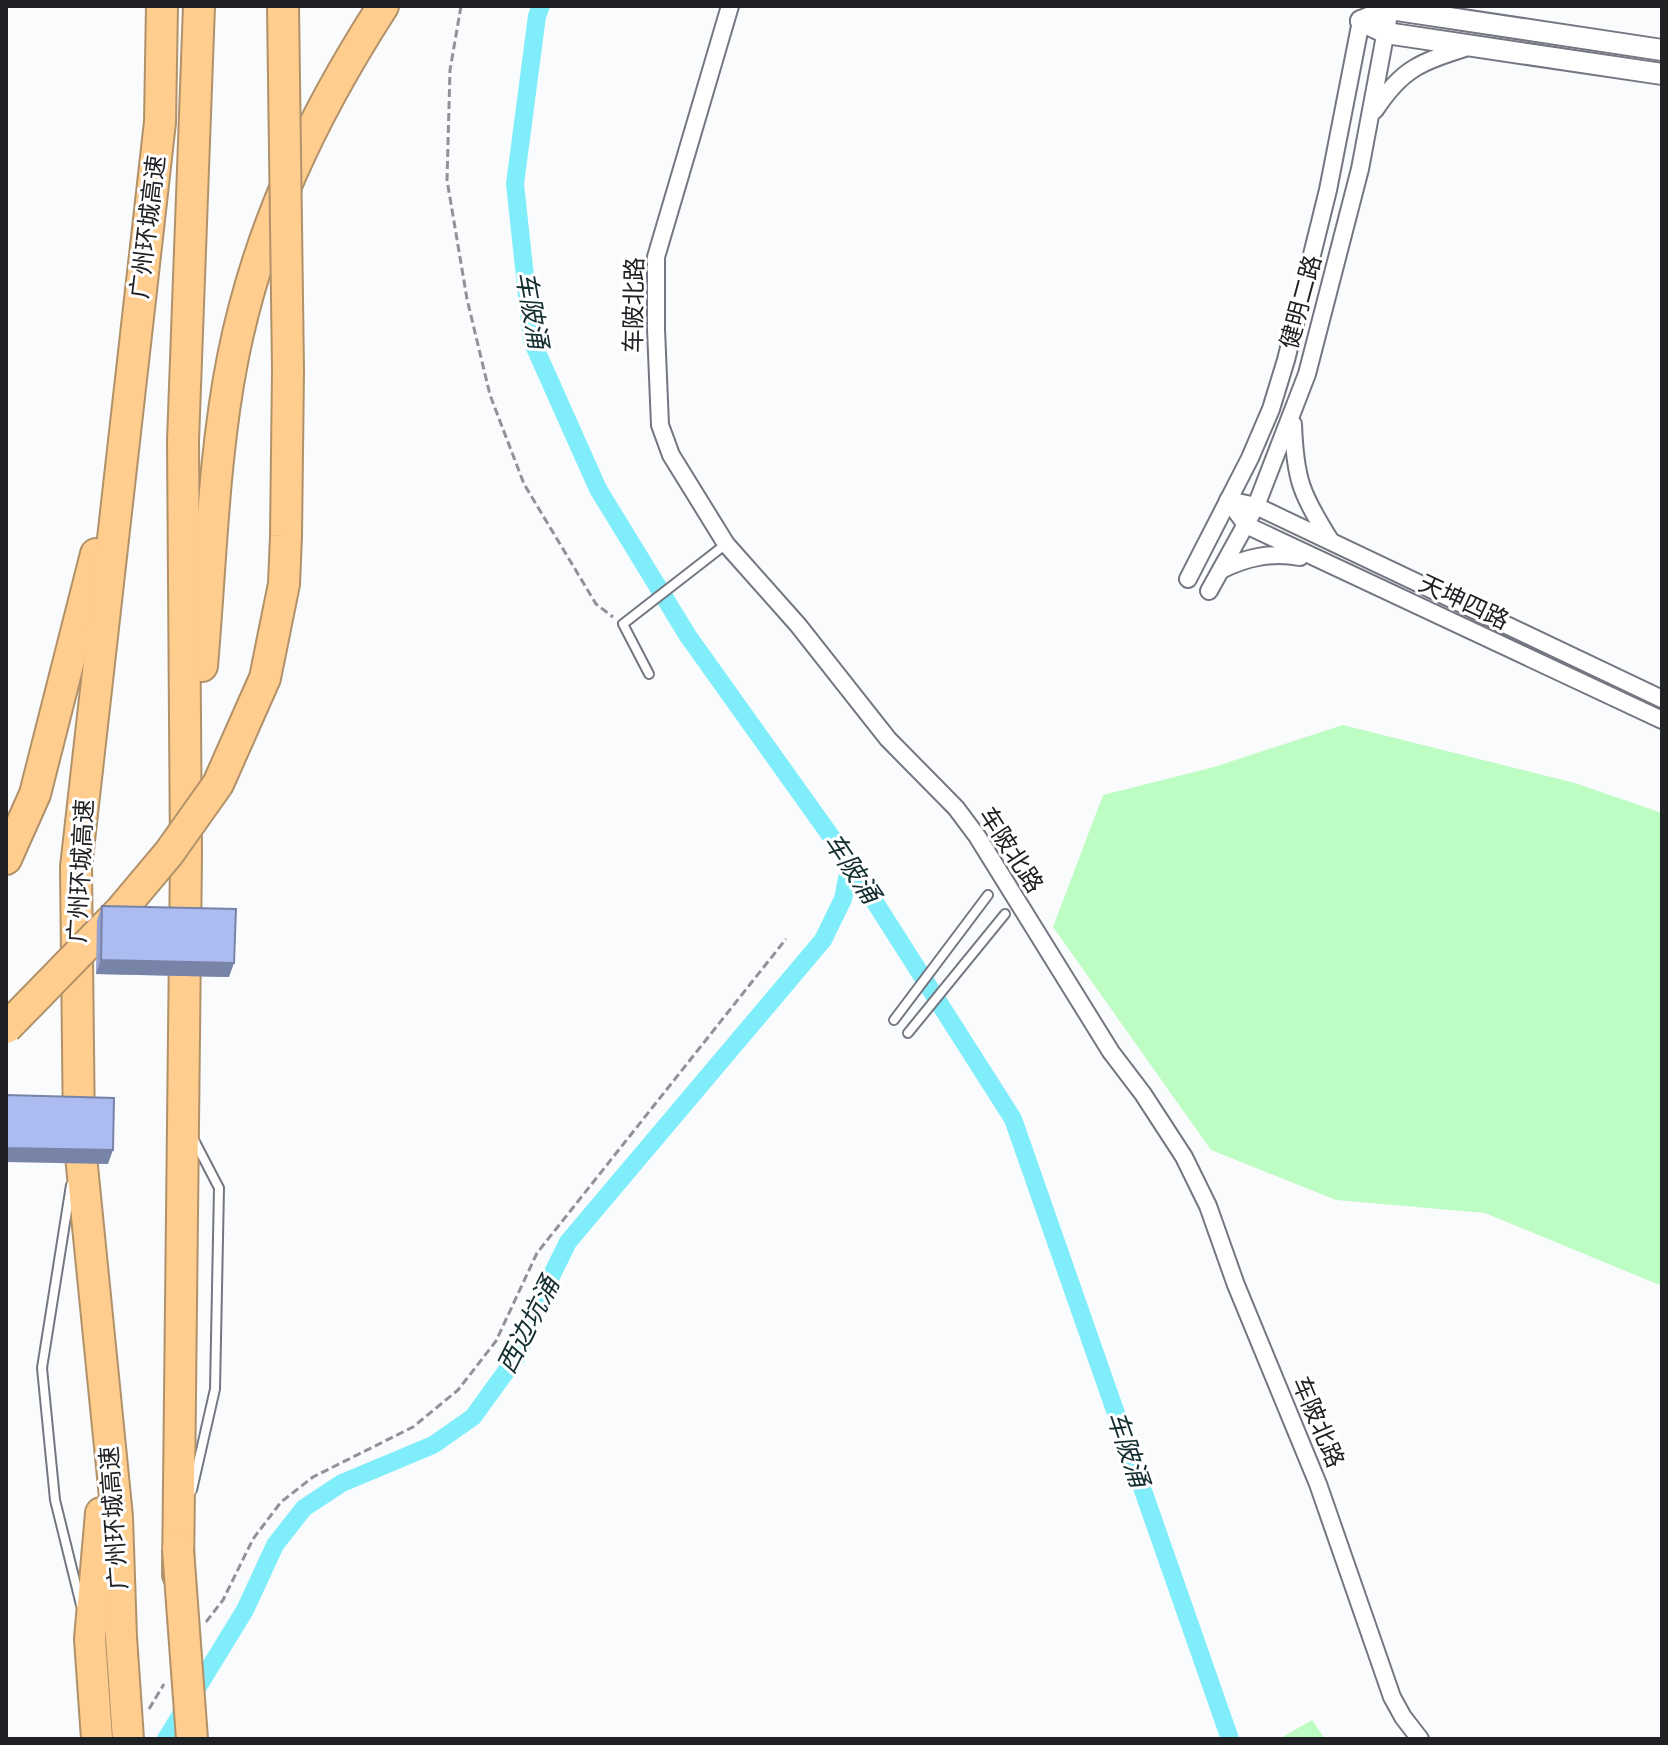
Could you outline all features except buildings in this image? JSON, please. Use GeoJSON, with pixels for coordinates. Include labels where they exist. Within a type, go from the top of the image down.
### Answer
{"type":"FeatureCollection","features":[{"type":"Feature","properties":{"kind":"highway","name":"广州环城高速"},"geometry":{"type":"LineString","coordinates":[[128,1739],[117,1517],[79,1136],[76,867],[160,122],[162,6]]}},
{"type":"Feature","properties":{"kind":"highway","name":"广州环城高速"},"geometry":{"type":"LineString","coordinates":[[177,1739],[183,1649],[178,1549],[186,855],[183,441],[199,6]]}},
{"type":"Feature","properties":{"kind":"highway"},"geometry":{"type":"LineString","coordinates":[[6,1028],[122,909],[169,853],[218,784],[265,678],[284,584],[286,536],[288,370],[283,6]]}},
{"type":"Feature","properties":{"kind":"highway"},"geometry":{"type":"LineString","coordinates":[[186,855],[221,447],[234,355],[262,250],[297,156],[329,92],[383,6]]}},
{"type":"Feature","properties":{"kind":"highway"},"geometry":{"type":"LineString","coordinates":[[6,859],[35,794],[125,443]]}},
{"type":"Feature","properties":{"kind":"highway"},"geometry":{"type":"LineString","coordinates":[[97,1739],[90,1639],[108,1431]]}},
{"type":"Feature","properties":{"kind":"highway"},"geometry":{"type":"LineString","coordinates":[[178,1549],[192,1739]]}},
{"type":"Feature","properties":{"kind":"street","name":"车陂北路"},"geometry":{"type":"LineString","coordinates":[[730,6],[660,243],[655,276],[660,425],[671,455],[726,544],[798,625],[888,739],[956,808],[977,836],[1111,1052],[1184,1157],[1208,1206],[1240,1295],[1318,1484],[1392,1697],[1420,1739]]}},
{"type":"Feature","properties":{"kind":"street"},"geometry":{"type":"LineString","coordinates":[[1361,21],[1390,9],[1662,50]]}},
{"type":"Feature","properties":{"kind":"street","name":"健明二路"},"geometry":{"type":"LineString","coordinates":[[1209,591],[1256,506],[1292,416],[1330,293],[1370,118],[1390,9]]}},
{"type":"Feature","properties":{"kind":"street"},"geometry":{"type":"LineString","coordinates":[[1361,21],[1386,33],[1662,74]]}},
{"type":"Feature","properties":{"kind":"street","name":"健明二路"},"geometry":{"type":"LineString","coordinates":[[1188,579],[1271,409],[1328,190],[1361,21]]}},
{"type":"Feature","properties":{"kind":"street"},"geometry":{"type":"LineString","coordinates":[[1370,118],[1389,89],[1409,71],[1422,62],[1472,45]]}},
{"type":"Feature","properties":{"kind":"street"},"geometry":{"type":"LineString","coordinates":[[1292,416],[1296,475],[1307,503],[1330,542]]}},
{"type":"Feature","properties":{"kind":"street"},"geometry":{"type":"LineString","coordinates":[[1228,500],[1246,525]]}},
{"type":"Feature","properties":{"kind":"street","name":"天坤四路"},"geometry":{"type":"LineString","coordinates":[[1228,500],[1256,506],[1662,699]]}},
{"type":"Feature","properties":{"kind":"street","name":"天坤四路"},"geometry":{"type":"LineString","coordinates":[[1246,525],[1662,720]]}},
{"type":"Feature","properties":{"kind":"street"},"geometry":{"type":"LineString","coordinates":[[1221,570],[1256,556],[1270,554],[1320,561]]}},
{"type":"Feature","properties":{"kind":"lane"},"geometry":{"type":"LineString","coordinates":[[649,674],[623,624],[726,544]]}},
{"type":"Feature","properties":{"kind":"lane"},"geometry":{"type":"LineString","coordinates":[[1188,579],[1209,591]]}},
{"type":"Feature","properties":{"kind":"lane"},"geometry":{"type":"LineString","coordinates":[[894,1020],[988,895]]}},
{"type":"Feature","properties":{"kind":"lane"},"geometry":{"type":"LineString","coordinates":[[908,1033],[1005,914]]}},
{"type":"Feature","properties":{"kind":"lane"},"geometry":{"type":"LineString","coordinates":[[79,1136],[42,1368],[55,1500],[90,1639]]}},
{"type":"Feature","properties":{"kind":"path"},"geometry":{"type":"LineString","coordinates":[[461,6],[450,70],[447,180],[467,299],[490,395],[524,484],[596,604],[623,624]]}},
{"type":"Feature","properties":{"kind":"path"},"geometry":{"type":"LineString","coordinates":[[146,1713],[183,1649],[223,1600],[253,1539],[281,1502],[313,1477],[413,1427],[458,1390],[496,1341],[537,1253],[786,939]]}},
{"type":"Feature","properties":{"kind":"green space"},"geometry":{"type":"Polygon","coordinates":[[[1343,725],[1575,783],[1662,813],[1662,1286],[1485,1213],[1336,1200],[1211,1150],[1053,927],[1103,795],[1214,767],[1343,725]]]}},
{"type":"Feature","properties":{"kind":"green space"},"geometry":{"type":"Polygon","coordinates":[[[1312,1720],[1325,1739],[1279,1739],[1312,1720]]]}},
{"type":"Feature","properties":{"kind":"waterway","name":"车陂涌"},"geometry":{"type":"LineString","coordinates":[[541,6],[537,16],[515,184],[532,341],[598,489],[688,636],[850,863],[1013,1119],[1230,1739]]}},
{"type":"Feature","properties":{"kind":"waterway","name":"西边坑涌"},"geometry":{"type":"LineString","coordinates":[[166,1739],[245,1610],[275,1545],[304,1508],[342,1483],[433,1445],[473,1417],[518,1355],[538,1303],[568,1242],[823,940],[843,899],[850,863]]}}]}
